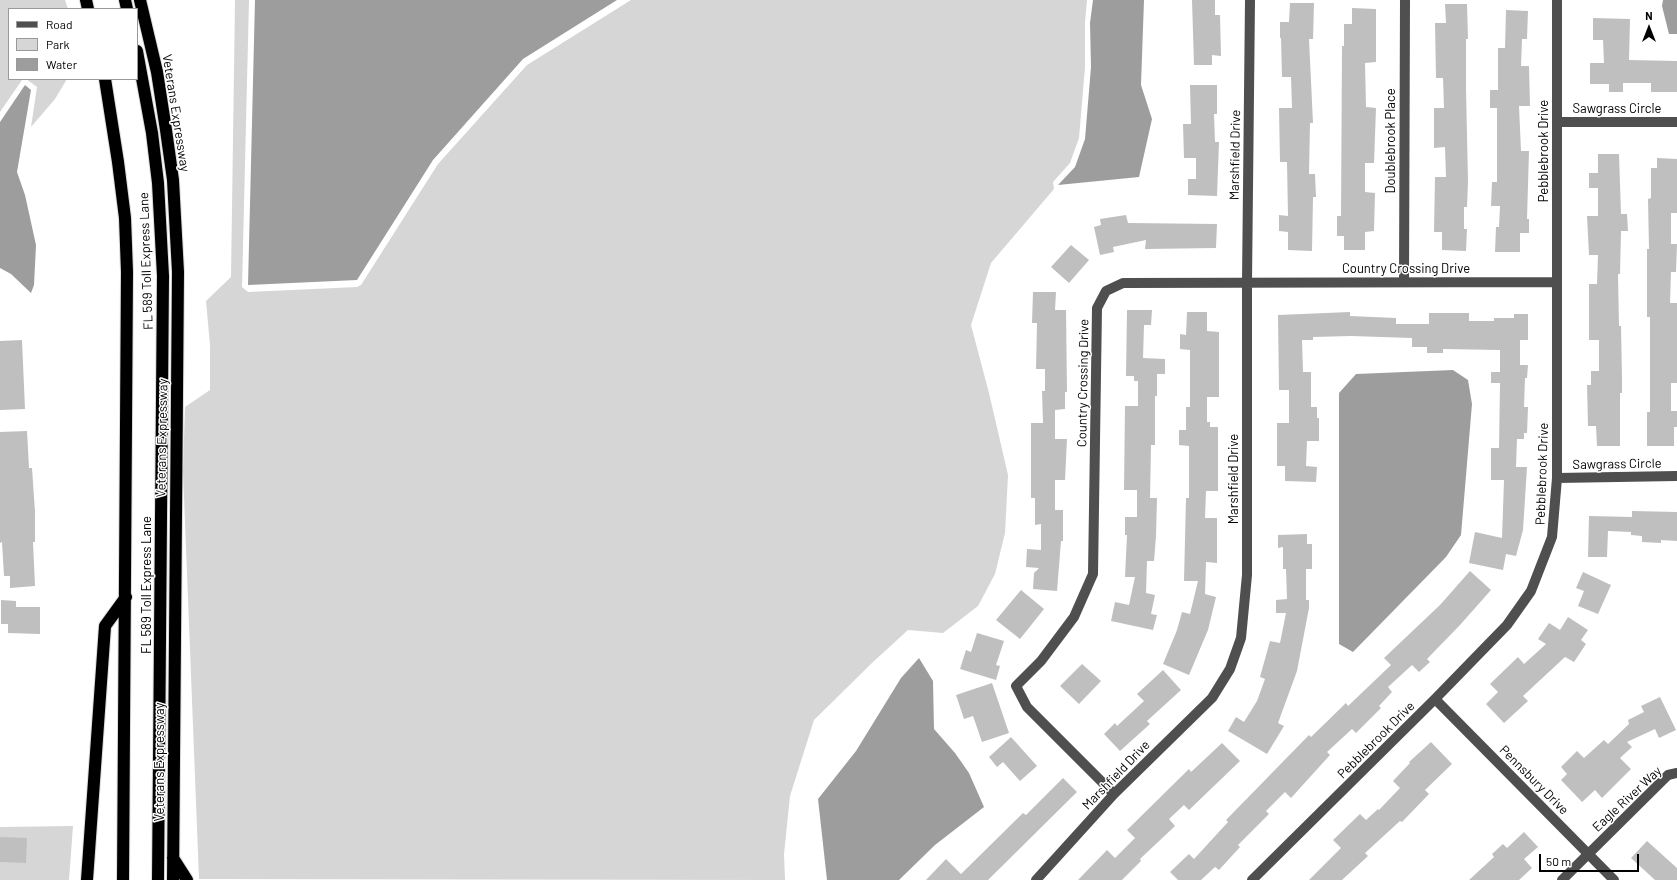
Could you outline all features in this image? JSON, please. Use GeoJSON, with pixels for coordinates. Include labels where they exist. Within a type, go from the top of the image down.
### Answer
{"type":"FeatureCollection","features":[{"type":"Feature","properties":{"kind":"highway","name":"Veterans Expressway"},"geometry":{"type":"LineString","coordinates":[[140,0],[157,72],[167,137],[173,180],[178,272],[173,880]]}},
{"type":"Feature","properties":{"kind":"highway","name":"FL 589 Toll Express Lane"},"geometry":{"type":"LineString","coordinates":[[138,56],[152,133],[158,183],[163,276],[158,880]]}},
{"type":"Feature","properties":{"kind":"highway"},"geometry":{"type":"LineString","coordinates":[[105,80],[118,162],[124,218],[127,272],[123,880]]}},
{"type":"Feature","properties":{"kind":"highway"},"geometry":{"type":"LineString","coordinates":[[87,880],[105,626],[126,597]]}},
{"type":"Feature","properties":{"kind":"highway"},"geometry":{"type":"LineString","coordinates":[[173,858],[187,880]]}},
{"type":"Feature","properties":{"kind":"street","name":"Marshfield Drive"},"geometry":{"type":"LineString","coordinates":[[1036,880],[1114,794],[1212,698],[1230,669],[1241,638],[1247,575],[1247,282],[1250,0]]}},
{"type":"Feature","properties":{"kind":"street","name":"Doublebrook Place"},"geometry":{"type":"LineString","coordinates":[[1404,282],[1405,0]]}},
{"type":"Feature","properties":{"kind":"street","name":"Pebblebrook Drive"},"geometry":{"type":"LineString","coordinates":[[1252,880],[1435,699],[1507,625],[1531,591],[1552,537],[1557,478],[1557,0]]}},
{"type":"Feature","properties":{"kind":"street","name":"Sawgrass Circle"},"geometry":{"type":"LineString","coordinates":[[1557,122],[1677,122]]}},
{"type":"Feature","properties":{"kind":"street","name":"Country Crossing Drive"},"geometry":{"type":"LineString","coordinates":[[1114,794],[1027,707],[1016,686],[1041,661],[1074,617],[1093,574],[1097,308],[1106,291],[1123,283],[1557,282]]}},
{"type":"Feature","properties":{"kind":"street","name":"Sawgrass Circle"},"geometry":{"type":"LineString","coordinates":[[1557,478],[1677,476]]}},
{"type":"Feature","properties":{"kind":"street","name":"Pennsbury Drive"},"geometry":{"type":"LineString","coordinates":[[1435,699],[1614,880]]}},
{"type":"Feature","properties":{"kind":"street","name":"Eagle River Way"},"geometry":{"type":"LineString","coordinates":[[1562,880],[1668,774],[1677,773]]}},
{"type":"Feature","properties":{"kind":"green space"},"geometry":{"type":"Polygon","coordinates":[[[0,0],[65,0],[68,8],[8,8],[8,80],[22,80],[0,112],[0,0]]]}},
{"type":"Feature","properties":{"kind":"green space"},"geometry":{"type":"Polygon","coordinates":[[[235,0],[249,0],[242,287],[248,292],[357,287],[361,285],[438,164],[527,65],[631,0],[1087,0],[1085,22],[1085,67],[1079,138],[1070,163],[1053,182],[1054,189],[991,263],[971,325],[1008,475],[1005,533],[995,574],[978,606],[943,633],[908,630],[814,720],[790,796],[784,854],[785,880],[199,879],[183,471],[185,407],[210,390],[210,345],[206,301],[231,277],[235,0]]]}},
{"type":"Feature","properties":{"kind":"green space"},"geometry":{"type":"Polygon","coordinates":[[[27,80],[66,80],[55,99],[31,127],[37,87],[27,80]]]}},
{"type":"Feature","properties":{"kind":"green space"},"geometry":{"type":"Polygon","coordinates":[[[73,826],[69,880],[0,880],[0,827],[73,826]]]}},
{"type":"Feature","properties":{"kind":"water"},"geometry":{"type":"Polygon","coordinates":[[[255,0],[617,0],[523,59],[433,160],[357,280],[248,285],[255,0]]]}},
{"type":"Feature","properties":{"kind":"water"},"geometry":{"type":"Polygon","coordinates":[[[1093,0],[1144,0],[1141,85],[1152,119],[1139,177],[1058,185],[1075,167],[1085,139],[1091,67],[1090,23],[1093,0]]]}},
{"type":"Feature","properties":{"kind":"water"},"geometry":{"type":"Polygon","coordinates":[[[1663,0],[1677,0],[1677,34],[1669,34],[1662,6],[1663,0]]]}},
{"type":"Feature","properties":{"kind":"water"},"geometry":{"type":"Polygon","coordinates":[[[25,85],[31,90],[17,172],[25,195],[36,245],[34,285],[31,293],[11,274],[0,268],[0,122],[25,85]]]}},
{"type":"Feature","properties":{"kind":"water"},"geometry":{"type":"Polygon","coordinates":[[[1453,370],[1468,380],[1472,404],[1461,535],[1446,557],[1353,652],[1339,644],[1339,393],[1356,374],[1453,370]]]}},
{"type":"Feature","properties":{"kind":"water"},"geometry":{"type":"Polygon","coordinates":[[[919,658],[933,681],[934,729],[955,753],[969,773],[984,807],[935,845],[899,880],[827,880],[818,799],[856,751],[901,678],[919,658]]]}},
{"type":"Feature","properties":{"kind":"building"},"geometry":{"type":"Polygon","coordinates":[[[1192,0],[1215,0],[1215,15],[1220,15],[1221,56],[1212,55],[1212,65],[1194,65],[1192,0]]]}},
{"type":"Feature","properties":{"kind":"building"},"geometry":{"type":"Polygon","coordinates":[[[1290,3],[1314,3],[1313,39],[1309,39],[1313,123],[1310,123],[1309,174],[1315,174],[1316,197],[1313,197],[1312,251],[1288,250],[1288,232],[1279,231],[1279,215],[1288,216],[1287,162],[1280,162],[1279,108],[1292,108],[1291,77],[1282,77],[1280,22],[1289,22],[1290,3]]]}},
{"type":"Feature","properties":{"kind":"building"},"geometry":{"type":"Polygon","coordinates":[[[1445,4],[1467,4],[1468,39],[1466,39],[1466,89],[1468,182],[1467,207],[1464,207],[1464,229],[1467,229],[1466,251],[1442,250],[1442,232],[1434,232],[1435,177],[1446,177],[1445,147],[1434,148],[1434,108],[1444,108],[1443,78],[1436,78],[1435,23],[1446,23],[1445,4]]]}},
{"type":"Feature","properties":{"kind":"building"},"geometry":{"type":"Polygon","coordinates":[[[1352,8],[1376,9],[1376,62],[1365,63],[1366,107],[1376,108],[1374,163],[1365,163],[1365,192],[1375,193],[1374,231],[1365,232],[1365,250],[1344,250],[1344,236],[1337,236],[1337,216],[1341,216],[1342,46],[1344,46],[1344,24],[1352,24],[1352,8]]]}},
{"type":"Feature","properties":{"kind":"building"},"geometry":{"type":"Polygon","coordinates":[[[1506,10],[1528,11],[1527,39],[1522,39],[1521,66],[1529,66],[1530,106],[1519,106],[1521,151],[1529,151],[1527,219],[1529,219],[1529,233],[1520,233],[1520,252],[1495,252],[1496,227],[1499,227],[1500,206],[1491,206],[1492,182],[1497,182],[1497,108],[1490,108],[1490,90],[1498,90],[1498,48],[1505,48],[1506,10]]]}},
{"type":"Feature","properties":{"kind":"building"},"geometry":{"type":"Polygon","coordinates":[[[1593,18],[1630,19],[1629,60],[1677,61],[1677,92],[1651,92],[1651,83],[1623,83],[1623,92],[1609,92],[1609,84],[1590,84],[1590,63],[1604,63],[1603,40],[1593,40],[1593,18]]]}},
{"type":"Feature","properties":{"kind":"building"},"geometry":{"type":"Polygon","coordinates":[[[1190,85],[1217,85],[1217,114],[1214,114],[1215,142],[1219,142],[1217,196],[1188,195],[1188,179],[1196,179],[1196,158],[1184,158],[1183,124],[1191,124],[1190,85]]]}},
{"type":"Feature","properties":{"kind":"building"},"geometry":{"type":"Polygon","coordinates":[[[1598,154],[1619,154],[1621,214],[1627,214],[1628,231],[1621,231],[1620,274],[1618,274],[1622,378],[1622,393],[1620,393],[1620,446],[1597,446],[1596,426],[1588,426],[1587,385],[1591,385],[1591,371],[1599,371],[1599,340],[1589,340],[1589,284],[1597,284],[1598,255],[1589,255],[1587,216],[1598,216],[1598,188],[1589,188],[1589,173],[1598,173],[1598,154]]]}},
{"type":"Feature","properties":{"kind":"building"},"geometry":{"type":"Polygon","coordinates":[[[1657,158],[1677,159],[1677,213],[1671,213],[1671,244],[1677,244],[1676,272],[1671,272],[1670,303],[1677,303],[1677,383],[1671,383],[1671,411],[1677,411],[1677,427],[1674,427],[1674,446],[1647,446],[1647,412],[1650,412],[1650,317],[1647,317],[1647,249],[1649,249],[1648,199],[1651,198],[1651,168],[1657,168],[1657,158]]]}},
{"type":"Feature","properties":{"kind":"building"},"geometry":{"type":"Polygon","coordinates":[[[1126,215],[1128,223],[1217,224],[1216,248],[1145,249],[1146,240],[1113,247],[1114,252],[1100,255],[1094,227],[1101,225],[1100,219],[1126,215]]]}},
{"type":"Feature","properties":{"kind":"building"},"geometry":{"type":"Polygon","coordinates":[[[1071,245],[1089,260],[1069,283],[1051,267],[1071,245]]]}},
{"type":"Feature","properties":{"kind":"building"},"geometry":{"type":"Polygon","coordinates":[[[1033,292],[1056,292],[1055,310],[1066,310],[1067,392],[1065,392],[1065,409],[1055,410],[1055,439],[1067,439],[1065,480],[1055,480],[1055,510],[1063,510],[1063,541],[1061,541],[1057,591],[1033,589],[1034,573],[1039,568],[1026,567],[1027,549],[1041,550],[1041,524],[1035,525],[1035,498],[1031,498],[1031,423],[1043,423],[1042,391],[1045,391],[1045,369],[1036,369],[1037,323],[1032,323],[1033,292]]]}},
{"type":"Feature","properties":{"kind":"building"},"geometry":{"type":"Polygon","coordinates":[[[1127,310],[1152,310],[1151,325],[1144,325],[1143,358],[1165,359],[1165,374],[1157,374],[1157,396],[1155,396],[1155,445],[1151,445],[1150,498],[1157,498],[1156,536],[1154,561],[1147,561],[1146,593],[1155,595],[1151,614],[1157,615],[1153,630],[1111,621],[1115,602],[1129,605],[1135,577],[1125,577],[1127,535],[1125,535],[1125,517],[1137,517],[1137,490],[1124,490],[1125,406],[1138,406],[1138,381],[1134,381],[1134,376],[1126,376],[1127,310]]]}},
{"type":"Feature","properties":{"kind":"building"},"geometry":{"type":"Polygon","coordinates":[[[1187,312],[1207,312],[1207,331],[1219,332],[1219,397],[1207,397],[1207,422],[1210,422],[1210,427],[1218,427],[1218,491],[1206,491],[1205,518],[1217,518],[1217,563],[1206,562],[1205,594],[1216,597],[1208,630],[1189,675],[1163,664],[1177,630],[1182,612],[1190,614],[1198,581],[1184,581],[1186,498],[1189,498],[1189,446],[1179,445],[1179,430],[1186,430],[1186,407],[1190,407],[1190,350],[1180,349],[1180,334],[1186,335],[1187,312]]]}},
{"type":"Feature","properties":{"kind":"building"},"geometry":{"type":"Polygon","coordinates":[[[1350,312],[1350,316],[1396,318],[1396,324],[1429,324],[1429,313],[1469,313],[1469,321],[1494,321],[1494,318],[1514,318],[1514,314],[1528,314],[1528,340],[1520,340],[1520,365],[1528,365],[1527,378],[1525,378],[1524,407],[1528,407],[1527,433],[1524,433],[1524,439],[1517,439],[1516,467],[1527,467],[1523,530],[1516,556],[1506,554],[1503,570],[1469,563],[1475,532],[1502,538],[1504,480],[1491,480],[1491,448],[1499,448],[1500,383],[1491,383],[1491,372],[1500,372],[1500,350],[1443,349],[1443,353],[1427,353],[1427,347],[1412,347],[1412,338],[1351,336],[1313,337],[1313,340],[1302,340],[1303,372],[1311,372],[1311,407],[1317,407],[1317,418],[1319,418],[1319,441],[1307,441],[1306,466],[1317,467],[1316,482],[1285,481],[1285,466],[1277,466],[1277,423],[1289,423],[1289,390],[1279,390],[1278,315],[1350,312]]]}},
{"type":"Feature","properties":{"kind":"building"},"geometry":{"type":"Polygon","coordinates":[[[22,340],[25,409],[0,410],[0,341],[22,340]]]}},
{"type":"Feature","properties":{"kind":"building"},"geometry":{"type":"Polygon","coordinates":[[[27,431],[29,468],[32,468],[35,512],[35,542],[33,542],[35,586],[10,588],[10,576],[4,576],[2,542],[0,543],[0,432],[27,431]]]}},
{"type":"Feature","properties":{"kind":"building"},"geometry":{"type":"Polygon","coordinates":[[[1632,511],[1677,512],[1677,541],[1661,540],[1661,543],[1642,542],[1642,536],[1631,535],[1631,532],[1608,531],[1607,557],[1588,557],[1589,516],[1632,517],[1632,511]]]}},
{"type":"Feature","properties":{"kind":"building"},"geometry":{"type":"Polygon","coordinates":[[[1307,534],[1307,544],[1312,544],[1312,569],[1306,569],[1306,600],[1309,600],[1309,608],[1297,671],[1278,723],[1284,726],[1267,754],[1228,731],[1236,717],[1244,722],[1257,701],[1265,679],[1260,677],[1270,641],[1280,643],[1286,613],[1276,613],[1276,600],[1287,599],[1286,569],[1283,569],[1283,547],[1278,548],[1278,535],[1307,534]]]}},
{"type":"Feature","properties":{"kind":"building"},"geometry":{"type":"Polygon","coordinates":[[[1470,571],[1491,590],[1427,659],[1430,662],[1419,672],[1412,665],[1388,687],[1392,692],[1379,706],[1381,708],[1356,733],[1352,729],[1327,752],[1330,755],[1291,798],[1285,792],[1266,811],[1269,814],[1238,845],[1240,847],[1219,870],[1215,867],[1201,880],[1178,880],[1170,872],[1189,854],[1194,859],[1228,822],[1226,820],[1309,735],[1311,737],[1346,703],[1348,706],[1391,665],[1384,658],[1440,605],[1470,571]]]}},
{"type":"Feature","properties":{"kind":"building"},"geometry":{"type":"Polygon","coordinates":[[[1583,572],[1611,585],[1598,614],[1578,606],[1584,591],[1576,588],[1583,572]]]}},
{"type":"Feature","properties":{"kind":"building"},"geometry":{"type":"Polygon","coordinates":[[[1021,590],[1044,609],[1020,639],[996,620],[1021,590]]]}},
{"type":"Feature","properties":{"kind":"building"},"geometry":{"type":"Polygon","coordinates":[[[1,600],[16,601],[16,607],[40,607],[40,634],[8,633],[8,624],[1,624],[1,600]]]}},
{"type":"Feature","properties":{"kind":"building"},"geometry":{"type":"Polygon","coordinates":[[[1568,617],[1588,630],[1581,640],[1586,644],[1574,662],[1565,657],[1523,696],[1528,701],[1504,723],[1486,704],[1498,692],[1490,684],[1518,657],[1524,664],[1546,644],[1538,639],[1549,623],[1560,630],[1568,617]]]}},
{"type":"Feature","properties":{"kind":"building"},"geometry":{"type":"Polygon","coordinates":[[[977,633],[1004,641],[996,665],[1000,666],[996,680],[960,669],[966,650],[971,652],[977,633]]]}},
{"type":"Feature","properties":{"kind":"building"},"geometry":{"type":"Polygon","coordinates":[[[1082,664],[1101,681],[1079,704],[1060,686],[1082,664]]]}},
{"type":"Feature","properties":{"kind":"building"},"geometry":{"type":"Polygon","coordinates":[[[1163,670],[1181,690],[1147,721],[1150,724],[1120,751],[1104,734],[1115,723],[1117,726],[1144,701],[1137,694],[1163,670]]]}},
{"type":"Feature","properties":{"kind":"building"},"geometry":{"type":"Polygon","coordinates":[[[992,683],[1009,733],[982,742],[973,716],[964,719],[956,695],[992,683]]]}},
{"type":"Feature","properties":{"kind":"building"},"geometry":{"type":"Polygon","coordinates":[[[1660,697],[1676,730],[1659,738],[1655,729],[1627,742],[1632,747],[1620,758],[1631,769],[1602,798],[1595,790],[1582,802],[1561,780],[1567,774],[1561,767],[1577,751],[1584,758],[1604,740],[1608,744],[1629,724],[1628,720],[1644,712],[1641,706],[1660,697]]]}},
{"type":"Feature","properties":{"kind":"building"},"geometry":{"type":"Polygon","coordinates":[[[1011,737],[1037,766],[1020,781],[1003,762],[997,767],[989,757],[1011,737]]]}},
{"type":"Feature","properties":{"kind":"building"},"geometry":{"type":"Polygon","coordinates":[[[1431,742],[1452,764],[1425,790],[1429,794],[1402,822],[1400,821],[1365,853],[1368,856],[1342,880],[1309,880],[1341,848],[1333,840],[1360,814],[1366,820],[1378,809],[1379,810],[1400,788],[1393,781],[1410,763],[1409,762],[1431,742]]]}},
{"type":"Feature","properties":{"kind":"building"},"geometry":{"type":"Polygon","coordinates":[[[1222,743],[1240,761],[1189,810],[1184,805],[1169,819],[1175,826],[1140,859],[1141,861],[1122,880],[1078,880],[1107,850],[1115,858],[1135,838],[1127,830],[1189,769],[1191,772],[1222,743]]]}},
{"type":"Feature","properties":{"kind":"building"},"geometry":{"type":"Polygon","coordinates":[[[1063,778],[1077,792],[988,880],[926,880],[946,859],[961,874],[1023,813],[1026,815],[1063,778]]]}},
{"type":"Feature","properties":{"kind":"building"},"geometry":{"type":"Polygon","coordinates":[[[1524,832],[1538,847],[1524,859],[1532,868],[1519,880],[1469,880],[1494,857],[1492,854],[1503,844],[1507,848],[1524,832]]]}},
{"type":"Feature","properties":{"kind":"building"},"geometry":{"type":"Polygon","coordinates":[[[0,837],[27,838],[26,863],[0,862],[0,837]]]}},
{"type":"Feature","properties":{"kind":"building"},"geometry":{"type":"Polygon","coordinates":[[[1647,841],[1677,868],[1677,880],[1655,880],[1631,858],[1647,841]]]}}]}
